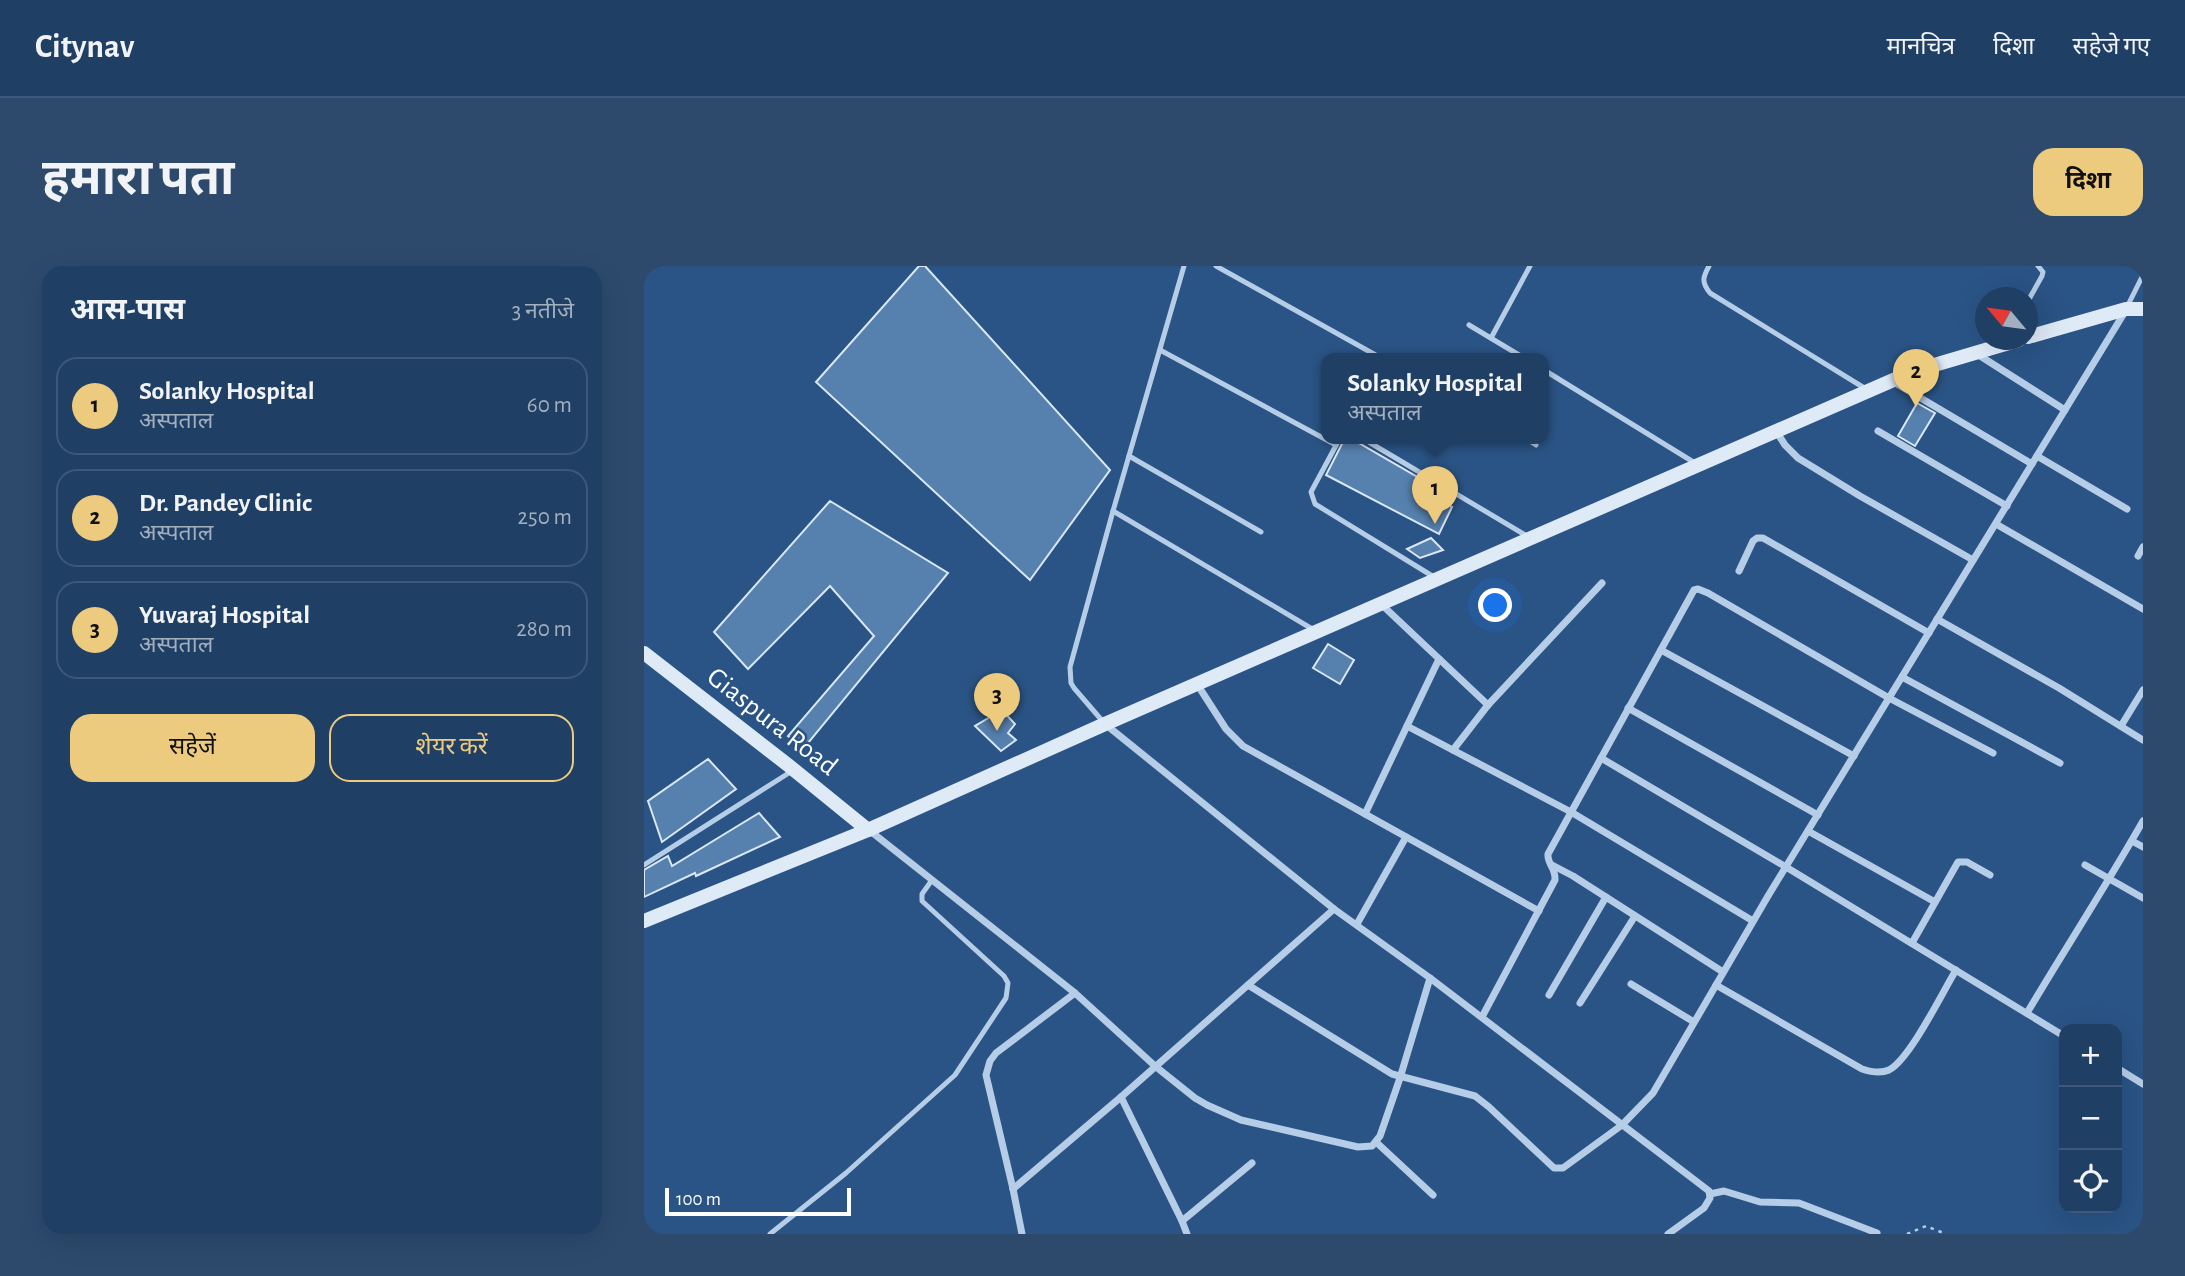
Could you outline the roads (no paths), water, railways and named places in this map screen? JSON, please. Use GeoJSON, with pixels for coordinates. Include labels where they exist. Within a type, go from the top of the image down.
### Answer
{"type":"FeatureCollection","features":[{"type":"Feature","properties":{"kind":"street"},"geometry":{"type":"LineString","coordinates":[[2038,334],[2126,309],[2143,309]]}},
{"type":"Feature","properties":{"kind":"street"},"geometry":{"type":"LineString","coordinates":[[1248,985],[1400,1078],[1475,1096],[1549,1164],[1558,1169],[1622,1125],[1647,1100],[2126,309]]}},
{"type":"Feature","properties":{"kind":"street"},"geometry":{"type":"LineString","coordinates":[[644,921],[868,830],[1105,723],[1892,380],[1984,350]]}},
{"type":"Feature","properties":{"kind":"street"},"geometry":{"type":"LineString","coordinates":[[1974,353],[2065,410]]}},
{"type":"Feature","properties":{"kind":"street"},"geometry":{"type":"LineString","coordinates":[[1892,380],[2032,464]]}},
{"type":"Feature","properties":{"kind":"street"},"geometry":{"type":"LineString","coordinates":[[1776,431],[1798,458],[1973,561]]}},
{"type":"Feature","properties":{"kind":"street"},"geometry":{"type":"LineString","coordinates":[[1878,431],[2007,506]]}},
{"type":"Feature","properties":{"kind":"street"},"geometry":{"type":"LineString","coordinates":[[2037,456],[2127,509]]}},
{"type":"Feature","properties":{"kind":"street"},"geometry":{"type":"LineString","coordinates":[[1996,524],[2143,609]]}},
{"type":"Feature","properties":{"kind":"street"},"geometry":{"type":"LineString","coordinates":[[1740,571],[1753,541],[1763,538],[1929,633]]}},
{"type":"Feature","properties":{"kind":"street"},"geometry":{"type":"LineString","coordinates":[[2138,556],[2143,547]]}},
{"type":"Feature","properties":{"kind":"street"},"geometry":{"type":"LineString","coordinates":[[1453,750],[1488,705],[1602,583]]}},
{"type":"Feature","properties":{"kind":"street"},"geometry":{"type":"LineString","coordinates":[[1482,1017],[1555,880],[1555,872],[1547,859],[1548,854],[1692,593],[1698,590],[1708,593],[1889,698],[1993,753]]}},
{"type":"Feature","properties":{"kind":"street"},"geometry":{"type":"LineString","coordinates":[[1380,603],[1488,705]]}},
{"type":"Feature","properties":{"kind":"street"},"geometry":{"type":"LineString","coordinates":[[1937,619],[2059,688],[2143,740]]}},
{"type":"Feature","properties":{"kind":"street"},"geometry":{"type":"LineString","coordinates":[[1661,650],[1854,756]]}},
{"type":"Feature","properties":{"kind":"street","name":"Giaspura Road"},"geometry":{"type":"LineString","coordinates":[[644,653],[868,830]]}},
{"type":"Feature","properties":{"kind":"street"},"geometry":{"type":"LineString","coordinates":[[1365,814],[1439,659]]}},
{"type":"Feature","properties":{"kind":"street"},"geometry":{"type":"LineString","coordinates":[[1902,677],[2060,762]]}},
{"type":"Feature","properties":{"kind":"street"},"geometry":{"type":"LineString","coordinates":[[1196,684],[1227,729],[1243,746],[1539,911]]}},
{"type":"Feature","properties":{"kind":"street"},"geometry":{"type":"LineString","coordinates":[[2121,726],[2143,690]]}},
{"type":"Feature","properties":{"kind":"street"},"geometry":{"type":"LineString","coordinates":[[1628,708],[1818,815]]}},
{"type":"Feature","properties":{"kind":"street"},"geometry":{"type":"LineString","coordinates":[[1105,723],[1334,909],[1482,1017],[1703,1186],[1710,1194],[1709,1202],[1668,1234]]}},
{"type":"Feature","properties":{"kind":"street"},"geometry":{"type":"LineString","coordinates":[[1407,726],[1571,812],[1753,921]]}},
{"type":"Feature","properties":{"kind":"street"},"geometry":{"type":"LineString","coordinates":[[1601,758],[2059,1033]]}},
{"type":"Feature","properties":{"kind":"street"},"geometry":{"type":"LineString","coordinates":[[2027,1013],[2060,956],[2110,880],[2143,821]]}},
{"type":"Feature","properties":{"kind":"street"},"geometry":{"type":"LineString","coordinates":[[868,830],[1075,993],[1155,1066],[1207,1105],[1241,1120],[1358,1147],[1372,1146],[1376,1142],[1400,1078],[1430,978]]}},
{"type":"Feature","properties":{"kind":"street"},"geometry":{"type":"LineString","coordinates":[[1808,831],[1935,902]]}},
{"type":"Feature","properties":{"kind":"street"},"geometry":{"type":"LineString","coordinates":[[1357,924],[1406,837]]}},
{"type":"Feature","properties":{"kind":"street"},"geometry":{"type":"LineString","coordinates":[[2132,841],[2143,847]]}},
{"type":"Feature","properties":{"kind":"street"},"geometry":{"type":"LineString","coordinates":[[1912,943],[1956,864],[1961,860],[1990,875]]}},
{"type":"Feature","properties":{"kind":"street"},"geometry":{"type":"LineString","coordinates":[[1552,865],[1723,972]]}},
{"type":"Feature","properties":{"kind":"street"},"geometry":{"type":"LineString","coordinates":[[2085,865],[2143,898]]}},
{"type":"Feature","properties":{"kind":"street"},"geometry":{"type":"LineString","coordinates":[[1549,995],[1606,897]]}},
{"type":"Feature","properties":{"kind":"street"},"geometry":{"type":"LineString","coordinates":[[1013,1189],[1334,909]]}},
{"type":"Feature","properties":{"kind":"street"},"geometry":{"type":"LineString","coordinates":[[1580,1003],[1635,916]]}},
{"type":"Feature","properties":{"kind":"street"},"geometry":{"type":"LineString","coordinates":[[1716,985],[1862,1069],[1881,1073],[1891,1069],[1907,1052],[1956,970]]}},
{"type":"Feature","properties":{"kind":"street"},"geometry":{"type":"LineString","coordinates":[[1631,984],[1694,1022]]}},
{"type":"Feature","properties":{"kind":"street"},"geometry":{"type":"LineString","coordinates":[[1022,1234],[986,1075],[987,1068],[996,1053],[1075,993]]}},
{"type":"Feature","properties":{"kind":"street"},"geometry":{"type":"LineString","coordinates":[[2122,1071],[2143,1084]]}},
{"type":"Feature","properties":{"kind":"street"},"geometry":{"type":"LineString","coordinates":[[1121,1097],[1187,1234]]}},
{"type":"Feature","properties":{"kind":"street"},"geometry":{"type":"LineString","coordinates":[[1376,1142],[1433,1195]]}},
{"type":"Feature","properties":{"kind":"street"},"geometry":{"type":"LineString","coordinates":[[1182,1221],[1252,1163]]}},
{"type":"Feature","properties":{"kind":"street"},"geometry":{"type":"LineString","coordinates":[[1710,1194],[1724,1191],[1760,1202],[1798,1203],[1877,1233]]}},
{"type":"Feature","properties":{"kind":"lane"},"geometry":{"type":"LineString","coordinates":[[1105,723],[1074,688],[1070,667],[1184,266]]}},
{"type":"Feature","properties":{"kind":"lane"},"geometry":{"type":"LineString","coordinates":[[1216,266],[1372,353]]}},
{"type":"Feature","properties":{"kind":"lane"},"geometry":{"type":"LineString","coordinates":[[1491,338],[1530,266]]}},
{"type":"Feature","properties":{"kind":"lane"},"geometry":{"type":"LineString","coordinates":[[1709,266],[1703,278],[1704,286],[1710,293],[1869,390]]}},
{"type":"Feature","properties":{"kind":"lane"},"geometry":{"type":"LineString","coordinates":[[2036,287],[2043,272],[2039,266]]}},
{"type":"Feature","properties":{"kind":"lane"},"geometry":{"type":"LineString","coordinates":[[2126,309],[2143,275]]}},
{"type":"Feature","properties":{"kind":"lane"},"geometry":{"type":"LineString","coordinates":[[1469,325],[1516,353]]}},
{"type":"Feature","properties":{"kind":"lane"},"geometry":{"type":"LineString","coordinates":[[1160,350],[1321,437]]}},
{"type":"Feature","properties":{"kind":"lane"},"geometry":{"type":"LineString","coordinates":[[1549,373],[1698,465]]}},
{"type":"Feature","properties":{"kind":"lane"},"geometry":{"type":"LineString","coordinates":[[1372,444],[1530,538]]}},
{"type":"Feature","properties":{"kind":"lane"},"geometry":{"type":"LineString","coordinates":[[1336,445],[1311,492],[1315,505],[1436,578]]}},
{"type":"Feature","properties":{"kind":"lane"},"geometry":{"type":"LineString","coordinates":[[1129,456],[1261,532]]}},
{"type":"Feature","properties":{"kind":"lane"},"geometry":{"type":"LineString","coordinates":[[1113,510],[1316,631]]}},
{"type":"Feature","properties":{"kind":"lane"},"geometry":{"type":"LineString","coordinates":[[644,865],[794,770]]}},
{"type":"Feature","properties":{"kind":"lane"},"geometry":{"type":"LineString","coordinates":[[771,1234],[846,1172],[955,1075],[1006,998],[1008,984],[1004,976],[922,901],[922,894],[932,880]]}},
{"type":"Feature","properties":{"kind":"place","name":"Dr. Pandey Clinic"},"geometry":{"type":"Point","coordinates":[1916,407]}},
{"type":"Feature","properties":{"kind":"place","name":"Solanky Hospital"},"geometry":{"type":"Point","coordinates":[1435,524]}},
{"type":"Feature","properties":{"kind":"place","name":"Yuvaraj Hospital"},"geometry":{"type":"Point","coordinates":[997,731]}}]}
